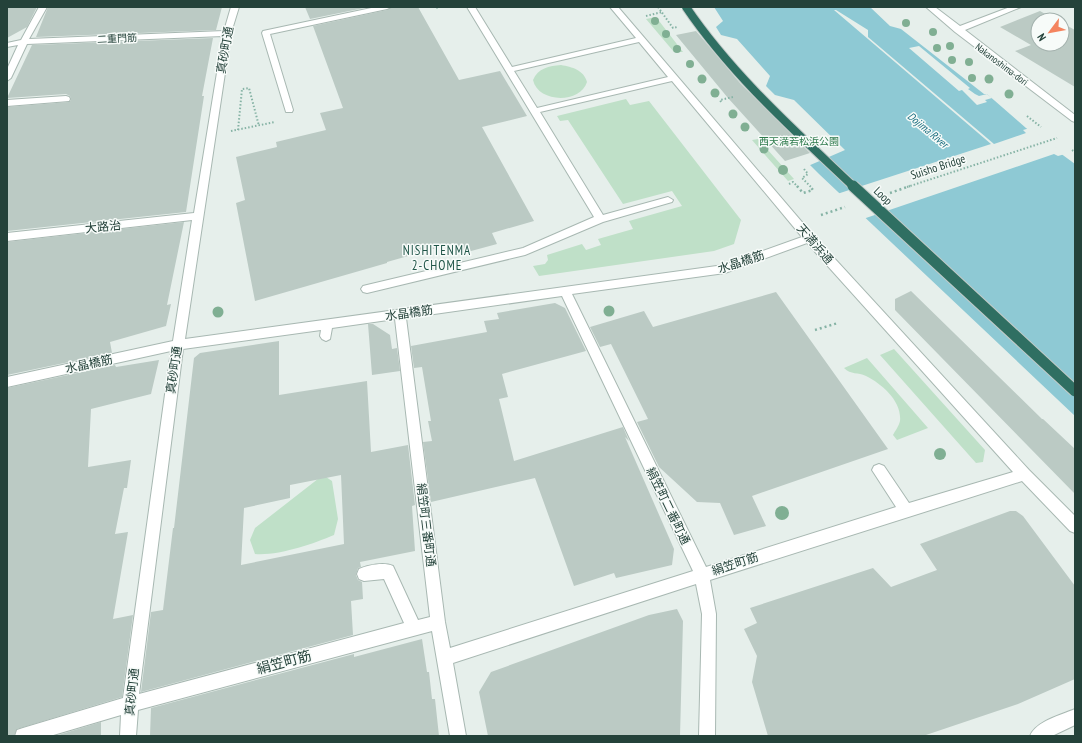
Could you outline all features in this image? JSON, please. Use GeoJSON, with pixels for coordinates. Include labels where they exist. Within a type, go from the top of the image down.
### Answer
{"type":"FeatureCollection","features":[{"type":"Feature","properties":{"kind":"highway","name":"Loop"},"geometry":{"type":"LineString","coordinates":[[686,7],[721,54],[762,98],[830,164],[1075,391]]}},
{"type":"Feature","properties":{"kind":"street"},"geometry":{"type":"LineString","coordinates":[[7,78],[43,7]]}},
{"type":"Feature","properties":{"kind":"street","name":"真砂町通"},"geometry":{"type":"LineString","coordinates":[[128,736],[130,704],[178,345],[227,32],[235,7]]}},
{"type":"Feature","properties":{"kind":"street"},"geometry":{"type":"LineString","coordinates":[[289,110],[266,33],[387,7]]}},
{"type":"Feature","properties":{"kind":"street"},"geometry":{"type":"LineString","coordinates":[[471,7],[600,219]]}},
{"type":"Feature","properties":{"kind":"street","name":"天満浜通"},"geometry":{"type":"LineString","coordinates":[[614,7],[809,238],[1024,474],[1075,526]]}},
{"type":"Feature","properties":{"kind":"street","name":"Nakanoshima-dori"},"geometry":{"type":"LineString","coordinates":[[930,7],[1075,119]]}},
{"type":"Feature","properties":{"kind":"street"},"geometry":{"type":"LineString","coordinates":[[993,7],[1003,12]]}},
{"type":"Feature","properties":{"kind":"street"},"geometry":{"type":"LineString","coordinates":[[958,30],[1017,7]]}},
{"type":"Feature","properties":{"kind":"street","name":"二重門筋"},"geometry":{"type":"LineString","coordinates":[[7,45],[24,42],[227,32]]}},
{"type":"Feature","properties":{"kind":"street"},"geometry":{"type":"LineString","coordinates":[[510,70],[642,39]]}},
{"type":"Feature","properties":{"kind":"street"},"geometry":{"type":"LineString","coordinates":[[534,111],[674,78]]}},
{"type":"Feature","properties":{"kind":"street"},"geometry":{"type":"LineString","coordinates":[[7,103],[66,99]]}},
{"type":"Feature","properties":{"kind":"street"},"geometry":{"type":"LineString","coordinates":[[367,289],[525,251],[600,219],[668,200]]}},
{"type":"Feature","properties":{"kind":"street","name":"大路治"},"geometry":{"type":"LineString","coordinates":[[7,237],[199,216]]}},
{"type":"Feature","properties":{"kind":"street","name":"水晶橋筋"},"geometry":{"type":"LineString","coordinates":[[7,382],[62,365],[178,345],[725,269],[809,238]]}},
{"type":"Feature","properties":{"kind":"street","name":"絹笠町二番町通"},"geometry":{"type":"LineString","coordinates":[[565,291],[702,575],[708,614],[707,736]]}},
{"type":"Feature","properties":{"kind":"street","name":"絹笠町三番町通"},"geometry":{"type":"LineString","coordinates":[[400,314],[438,622],[446,657],[458,736]]}},
{"type":"Feature","properties":{"kind":"street"},"geometry":{"type":"LineString","coordinates":[[326,336],[327,324]]}},
{"type":"Feature","properties":{"kind":"street"},"geometry":{"type":"LineString","coordinates":[[879,470],[906,510]]}},
{"type":"Feature","properties":{"kind":"street","name":"絹笠町筋"},"geometry":{"type":"LineString","coordinates":[[446,657],[906,510],[989,486],[1024,474]]}},
{"type":"Feature","properties":{"kind":"street"},"geometry":{"type":"LineString","coordinates":[[364,574],[388,571],[414,628]]}},
{"type":"Feature","properties":{"kind":"street","name":"絹笠町筋"},"geometry":{"type":"LineString","coordinates":[[22,736],[130,704],[438,622]]}},
{"type":"Feature","properties":{"kind":"street"},"geometry":{"type":"LineString","coordinates":[[1038,736],[1050,728],[1075,717]]}},
{"type":"Feature","properties":{"kind":"path"},"geometry":{"type":"LineString","coordinates":[[658,7],[668,21]]}},
{"type":"Feature","properties":{"kind":"path"},"geometry":{"type":"LineString","coordinates":[[647,15],[662,12]]}},
{"type":"Feature","properties":{"kind":"path"},"geometry":{"type":"LineString","coordinates":[[238,130],[242,90],[249,88],[259,126]]}},
{"type":"Feature","properties":{"kind":"path"},"geometry":{"type":"LineString","coordinates":[[724,105],[720,100],[728,98]]}},
{"type":"Feature","properties":{"kind":"path"},"geometry":{"type":"LineString","coordinates":[[1027,116],[1041,127]]}},
{"type":"Feature","properties":{"kind":"path"},"geometry":{"type":"LineString","coordinates":[[227,131],[259,126],[282,120]]}},
{"type":"Feature","properties":{"kind":"path","name":"Suisho Bridge"},"geometry":{"type":"LineString","coordinates":[[886,194],[1057,138]]}},
{"type":"Feature","properties":{"kind":"path"},"geometry":{"type":"LineString","coordinates":[[795,184],[803,193],[814,190],[804,180]]}},
{"type":"Feature","properties":{"kind":"path"},"geometry":{"type":"LineString","coordinates":[[821,215],[849,206]]}},
{"type":"Feature","properties":{"kind":"path"},"geometry":{"type":"LineString","coordinates":[[815,330],[838,323]]}},
{"type":"Feature","properties":{"kind":"green space"},"geometry":{"type":"Polygon","coordinates":[[[656,17],[683,52],[674,52],[646,19],[656,17]]]}},
{"type":"Feature","properties":{"kind":"green space"},"geometry":{"type":"Polygon","coordinates":[[[561,65],[573,68],[583,75],[587,82],[583,89],[568,97],[559,98],[550,97],[536,88],[533,80],[541,70],[552,66],[561,65]]]}},
{"type":"Feature","properties":{"kind":"green space"},"geometry":{"type":"Polygon","coordinates":[[[626,99],[630,105],[649,101],[741,220],[734,244],[714,251],[539,276],[533,266],[545,264],[548,260],[547,255],[582,244],[586,250],[601,245],[598,239],[633,229],[629,221],[682,206],[672,191],[623,204],[568,120],[560,121],[557,116],[626,99]]]}},
{"type":"Feature","properties":{"kind":"green space"},"geometry":{"type":"Polygon","coordinates":[[[758,139],[794,179],[788,181],[752,140],[758,139]]]}},
{"type":"Feature","properties":{"kind":"green space"},"geometry":{"type":"Polygon","coordinates":[[[894,349],[985,450],[983,462],[976,463],[880,355],[894,349]]]}},
{"type":"Feature","properties":{"kind":"green space"},"geometry":{"type":"Polygon","coordinates":[[[867,358],[928,428],[897,440],[893,435],[900,421],[900,414],[898,407],[890,394],[872,379],[863,375],[849,372],[844,368],[867,358]]]}},
{"type":"Feature","properties":{"kind":"green space"},"geometry":{"type":"Polygon","coordinates":[[[323,475],[332,481],[338,519],[334,535],[285,551],[255,554],[250,540],[255,528],[323,475]]]}},
{"type":"Feature","properties":{"kind":"water","name":"Dojima River"},"geometry":{"type":"Polygon","coordinates":[[[666,7],[870,7],[890,26],[901,29],[984,94],[987,94],[1026,128],[1075,164],[1075,416],[819,174],[739,94],[666,7]]]}},
{"type":"Feature","properties":{"kind":"pier","name":"西天満若松浜公園"},"geometry":{"type":"Polygon","coordinates":[[[664,7],[714,7],[723,21],[716,27],[721,35],[737,39],[770,76],[766,86],[775,95],[794,100],[845,150],[808,166],[737,95],[664,7]]]}},
{"type":"Feature","properties":{"kind":"pier"},"geometry":{"type":"Polygon","coordinates":[[[834,10],[868,30],[868,37],[994,144],[1026,133],[1023,130],[1030,128],[1065,154],[1058,156],[1054,154],[863,219],[837,194],[991,144],[834,10]]]}},
{"type":"Feature","properties":{"kind":"pier"},"geometry":{"type":"Polygon","coordinates":[[[919,46],[970,88],[968,89],[975,94],[979,96],[987,94],[992,98],[985,100],[987,102],[977,105],[962,90],[959,91],[909,48],[919,46]]]}},
{"type":"Feature","properties":{"kind":"building"},"geometry":{"type":"Polygon","coordinates":[[[7,7],[37,7],[27,27],[7,38],[7,7]]]}},
{"type":"Feature","properties":{"kind":"building"},"geometry":{"type":"Polygon","coordinates":[[[48,7],[222,7],[216,30],[36,37],[48,7]]]}},
{"type":"Feature","properties":{"kind":"building"},"geometry":{"type":"Polygon","coordinates":[[[305,7],[369,7],[310,19],[305,7]]]}},
{"type":"Feature","properties":{"kind":"building"},"geometry":{"type":"Polygon","coordinates":[[[392,7],[418,7],[459,80],[500,71],[527,116],[482,127],[534,221],[492,233],[497,244],[460,254],[454,243],[255,301],[236,203],[245,200],[236,157],[277,147],[276,142],[326,130],[320,113],[343,108],[313,26],[387,10],[392,7]]]}},
{"type":"Feature","properties":{"kind":"building"},"geometry":{"type":"Polygon","coordinates":[[[1030,15],[1030,44],[1000,27],[1030,15]]]}},
{"type":"Feature","properties":{"kind":"building"},"geometry":{"type":"Polygon","coordinates":[[[1070,27],[1075,30],[1075,87],[1015,51],[1030,45],[1030,52],[1070,52],[1070,27]]]}},
{"type":"Feature","properties":{"kind":"building"},"geometry":{"type":"Polygon","coordinates":[[[696,31],[740,83],[810,153],[785,161],[728,98],[676,35],[696,31]]]}},
{"type":"Feature","properties":{"kind":"building"},"geometry":{"type":"Polygon","coordinates":[[[213,38],[202,96],[204,96],[186,212],[7,231],[7,107],[69,102],[71,100],[70,96],[66,94],[7,98],[32,45],[213,38]]]}},
{"type":"Feature","properties":{"kind":"building"},"geometry":{"type":"Polygon","coordinates":[[[184,222],[167,305],[171,304],[166,326],[110,342],[112,353],[7,375],[7,242],[184,222]]]}},
{"type":"Feature","properties":{"kind":"building"},"geometry":{"type":"Polygon","coordinates":[[[911,291],[1042,419],[1075,449],[1075,494],[895,310],[895,299],[911,291]]]}},
{"type":"Feature","properties":{"kind":"building"},"geometry":{"type":"Polygon","coordinates":[[[776,292],[888,449],[752,496],[766,526],[734,535],[720,503],[697,502],[659,467],[637,422],[648,419],[611,344],[600,347],[590,327],[644,311],[653,327],[776,292]]]}},
{"type":"Feature","properties":{"kind":"building"},"geometry":{"type":"Polygon","coordinates":[[[555,303],[565,308],[586,351],[502,374],[508,397],[499,399],[514,461],[623,427],[629,441],[625,437],[674,549],[672,565],[616,578],[614,573],[574,586],[535,478],[431,502],[423,442],[432,441],[428,421],[431,421],[422,367],[414,368],[411,346],[487,332],[484,321],[499,319],[497,313],[555,303]]]}},
{"type":"Feature","properties":{"kind":"building"},"geometry":{"type":"Polygon","coordinates":[[[368,324],[373,324],[390,335],[392,349],[397,348],[400,371],[372,375],[368,324]]]}},
{"type":"Feature","properties":{"kind":"building"},"geometry":{"type":"Polygon","coordinates":[[[279,341],[279,395],[367,381],[371,452],[408,445],[415,505],[412,506],[415,551],[360,562],[361,567],[358,568],[356,575],[358,580],[362,582],[363,599],[351,601],[353,635],[141,692],[151,612],[163,610],[194,358],[200,353],[279,341]],[[341,475],[290,485],[290,498],[244,508],[241,565],[344,544],[341,475]]]}},
{"type":"Feature","properties":{"kind":"building"},"geometry":{"type":"Polygon","coordinates":[[[159,360],[151,394],[91,409],[88,467],[131,460],[127,488],[124,488],[115,534],[128,532],[113,619],[133,615],[122,697],[17,729],[14,736],[7,736],[7,388],[115,365],[116,367],[159,360]]]}},
{"type":"Feature","properties":{"kind":"building"},"geometry":{"type":"Polygon","coordinates":[[[1010,511],[1016,511],[1023,516],[1075,586],[1075,679],[1018,704],[923,736],[768,736],[752,682],[757,656],[744,629],[757,623],[750,608],[873,568],[891,587],[937,570],[920,544],[1010,511]]]}},
{"type":"Feature","properties":{"kind":"building"},"geometry":{"type":"Polygon","coordinates":[[[677,609],[683,621],[680,736],[488,736],[479,692],[491,672],[649,615],[677,609]]]}},
{"type":"Feature","properties":{"kind":"building"},"geometry":{"type":"Polygon","coordinates":[[[422,639],[427,672],[429,672],[432,699],[435,699],[439,736],[150,736],[151,708],[354,654],[354,657],[422,639]]]}},
{"type":"Feature","properties":{"kind":"building"},"geometry":{"type":"Polygon","coordinates":[[[101,722],[101,736],[55,736],[101,722]]]}},
{"type":"Feature","properties":{"kind":"district","name":"NISHITENMA 2-CHOME"},"geometry":{"type":"Point","coordinates":[437,258]}}]}
